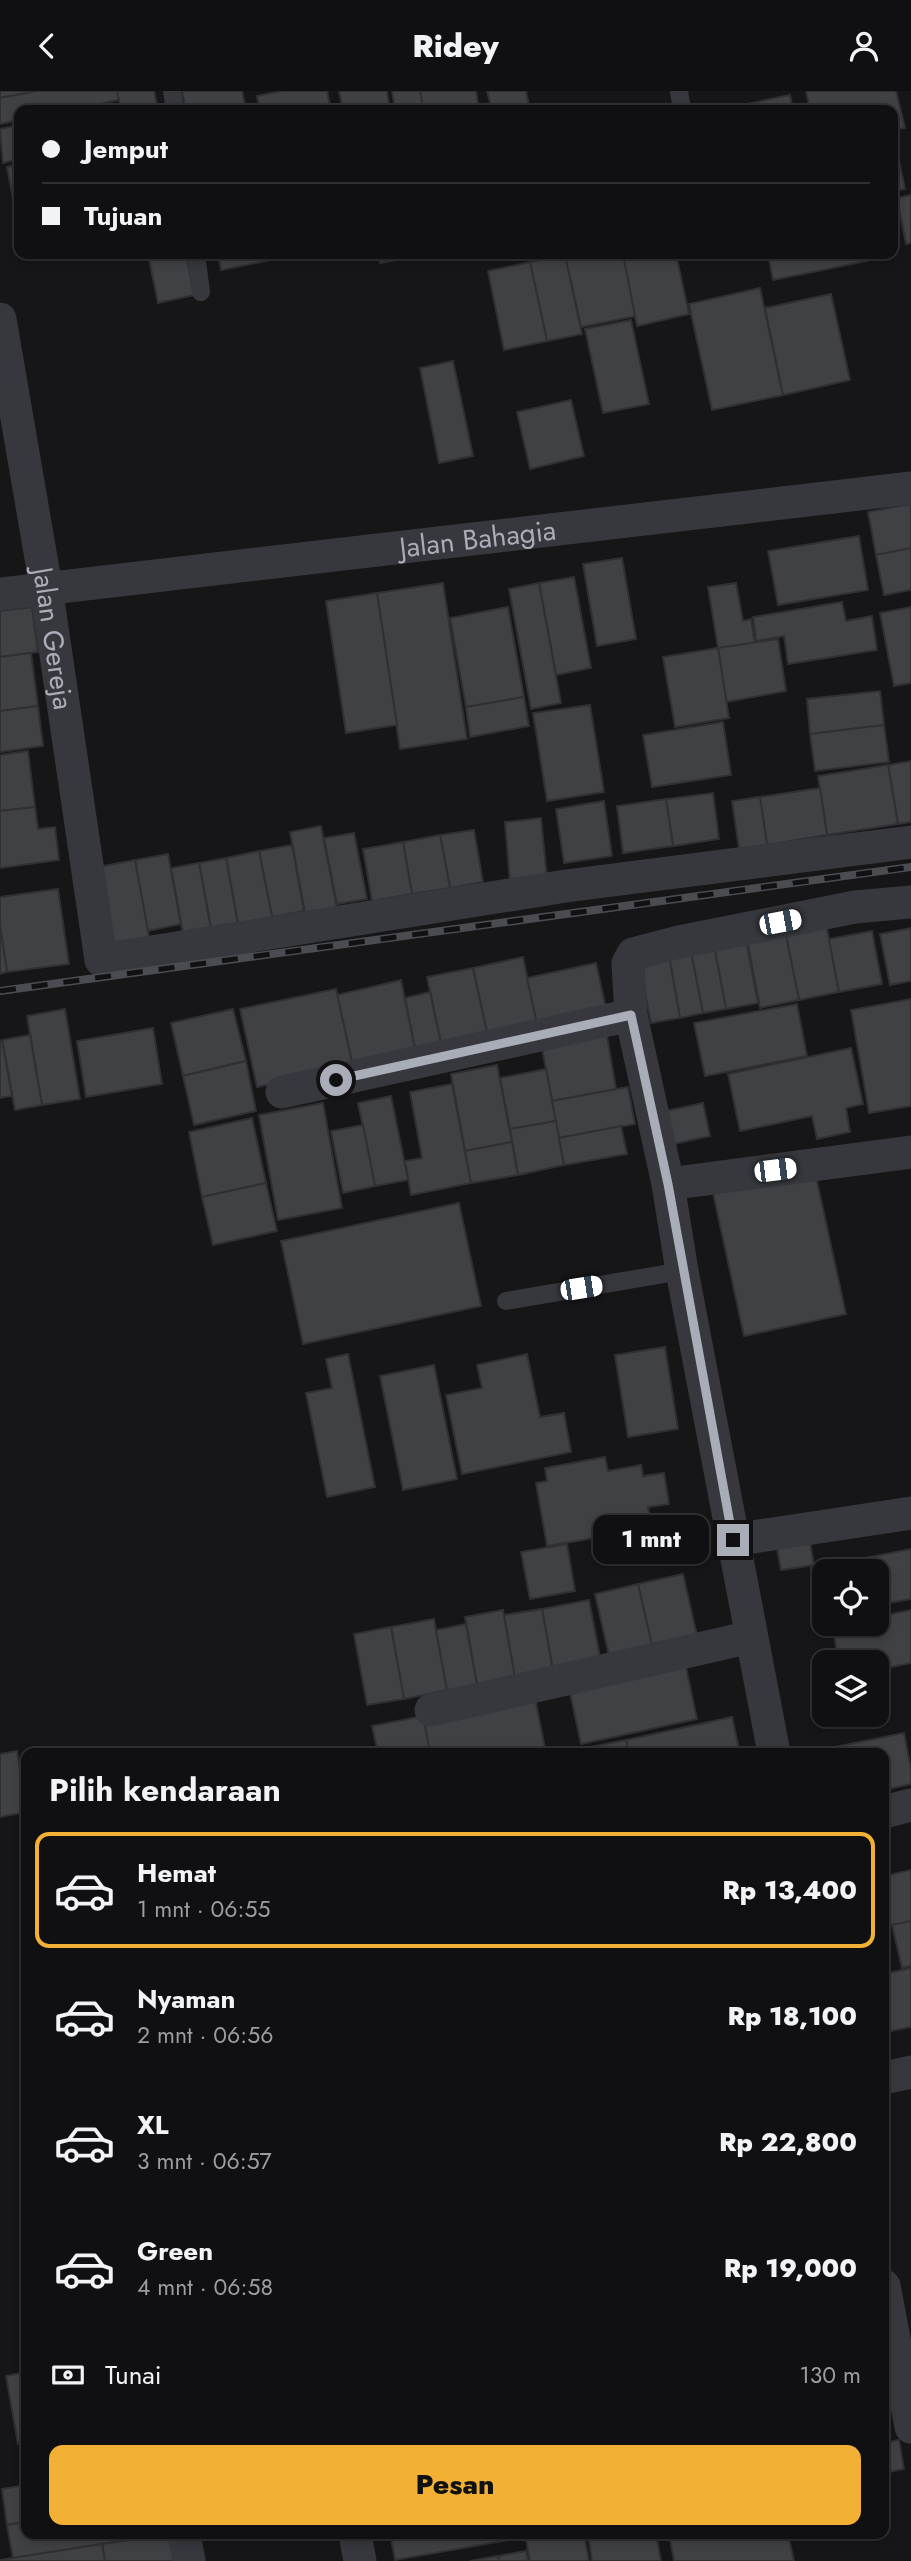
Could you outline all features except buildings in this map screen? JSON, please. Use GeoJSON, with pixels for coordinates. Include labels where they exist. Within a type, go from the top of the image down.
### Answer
{"type":"FeatureCollection","features":[{"type":"Feature","properties":{"kind":"street","name":"Jalan Gereja"},"geometry":{"type":"LineString","coordinates":[[0,319],[46,587],[101,960],[566,885],[911,842]]}},
{"type":"Feature","properties":{"kind":"street","name":"Jalan Bahagia"},"geometry":{"type":"LineString","coordinates":[[0,594],[911,488]]}},
{"type":"Feature","properties":{"kind":"street"},"geometry":{"type":"LineString","coordinates":[[773,1748],[682,1271],[668,1184],[631,1015],[628,963],[633,954],[679,942],[855,907],[911,902]]}},
{"type":"Feature","properties":{"kind":"street"},"geometry":{"type":"LineString","coordinates":[[282,1092],[631,1015]]}},
{"type":"Feature","properties":{"kind":"street"},"geometry":{"type":"LineString","coordinates":[[668,1184],[911,1152]]}},
{"type":"Feature","properties":{"kind":"street"},"geometry":{"type":"LineString","coordinates":[[733,1540],[911,1513]]}},
{"type":"Feature","properties":{"kind":"street"},"geometry":{"type":"LineString","coordinates":[[431,1710],[751,1637]]}},
{"type":"Feature","properties":{"kind":"street"},"geometry":{"type":"LineString","coordinates":[[889,1811],[911,1805]]}},
{"type":"Feature","properties":{"kind":"street"},"geometry":{"type":"LineString","coordinates":[[889,2077],[911,2072]]}},
{"type":"Feature","properties":{"kind":"street"},"geometry":{"type":"LineString","coordinates":[[889,2312],[911,2427]]}},
{"type":"Feature","properties":{"kind":"street"},"geometry":{"type":"LineString","coordinates":[[185,2539],[189,2561]]}},
{"type":"Feature","properties":{"kind":"street"},"geometry":{"type":"LineString","coordinates":[[356,2539],[360,2561]]}},
{"type":"Feature","properties":{"kind":"lane"},"geometry":{"type":"LineString","coordinates":[[196,259],[201,292]]}},
{"type":"Feature","properties":{"kind":"lane"},"geometry":{"type":"LineString","coordinates":[[506,1301],[682,1271]]}},
{"type":"Feature","properties":{"kind":"railway"},"geometry":{"type":"LineString","coordinates":[[0,991],[911,867]]}},
{"type":"Feature","properties":{"kind":"route"},"geometry":{"type":"LineString","coordinates":[[336,1080],[631,1015],[668,1184],[733,1540]]}}]}
